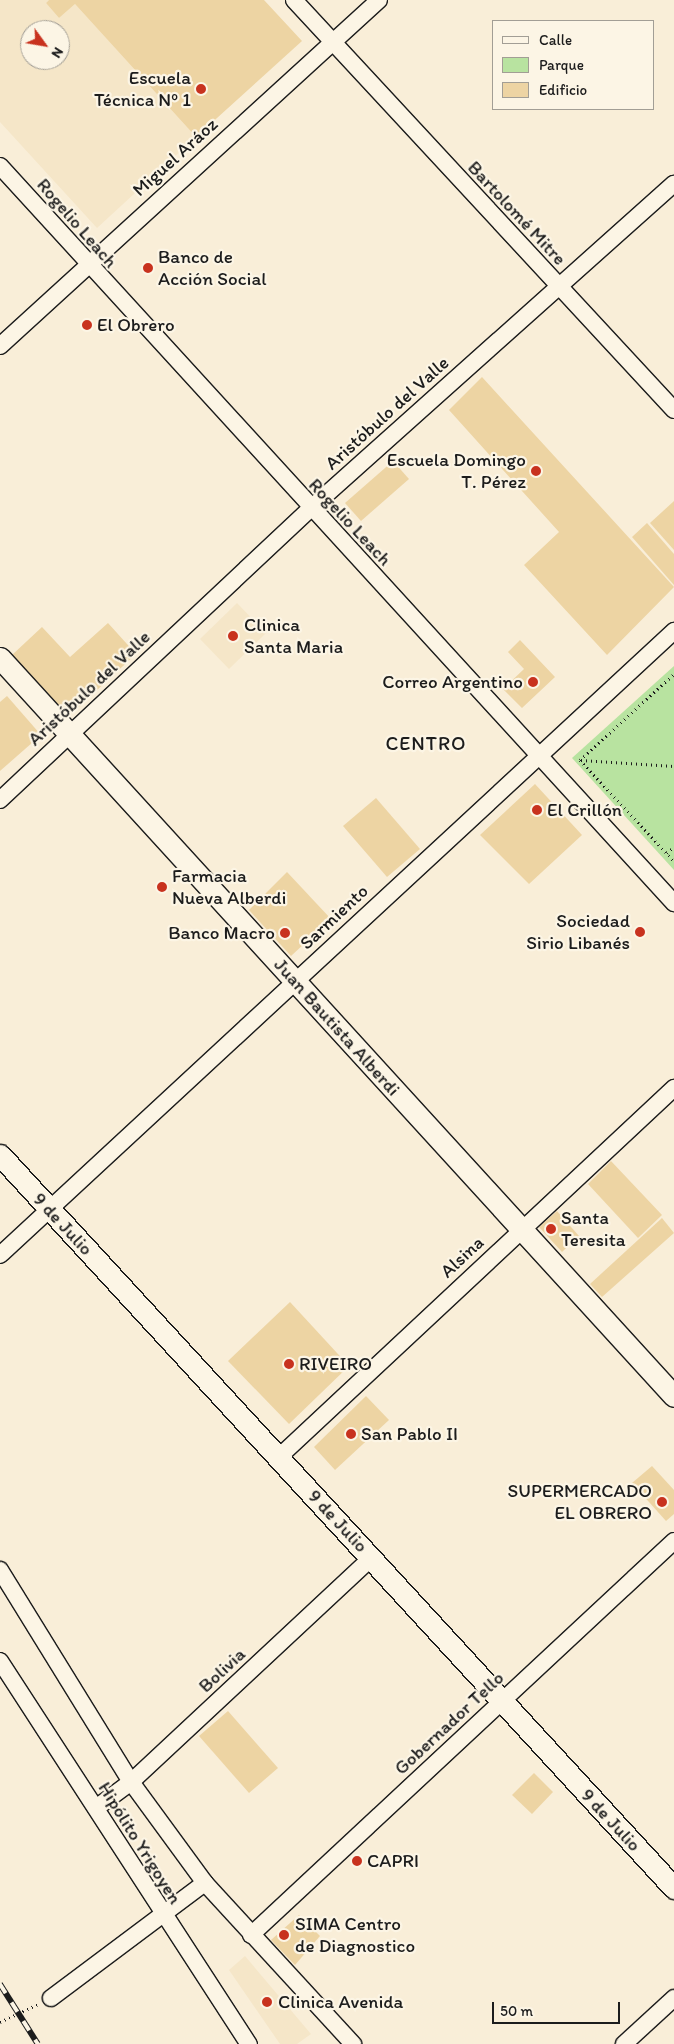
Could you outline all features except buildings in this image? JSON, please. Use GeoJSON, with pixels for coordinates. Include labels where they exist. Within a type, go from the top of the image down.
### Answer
{"type":"FeatureCollection","features":[{"type":"Feature","properties":{"kind":"main road","name":"Juan Bautista Alberdi"},"geometry":{"type":"LineString","coordinates":[[0,658],[674,1396]]}},
{"type":"Feature","properties":{"kind":"main road","name":"9 de Julio"},"geometry":{"type":"LineString","coordinates":[[0,1156],[372,1557],[674,1888]]}},
{"type":"Feature","properties":{"kind":"street","name":"Bartolomé Mitre"},"geometry":{"type":"LineString","coordinates":[[294,0],[674,410]]}},
{"type":"Feature","properties":{"kind":"street","name":"Miguel Aráoz"},"geometry":{"type":"LineString","coordinates":[[0,346],[86,264],[379,0]]}},
{"type":"Feature","properties":{"kind":"street","name":"Rogelio Leach"},"geometry":{"type":"LineString","coordinates":[[0,166],[86,264],[674,903]]}},
{"type":"Feature","properties":{"kind":"street","name":"Aristóbulo del Valle"},"geometry":{"type":"LineString","coordinates":[[0,800],[310,508],[674,184]]}},
{"type":"Feature","properties":{"kind":"street","name":"Sarmiento"},"geometry":{"type":"LineString","coordinates":[[0,1255],[538,754],[674,631]]}},
{"type":"Feature","properties":{"kind":"street","name":"Alsina"},"geometry":{"type":"LineString","coordinates":[[279,1458],[521,1229],[674,1088]]}},
{"type":"Feature","properties":{"kind":"street","name":"Gobernador Tello"},"geometry":{"type":"LineString","coordinates":[[251,1935],[674,1541]]}},
{"type":"Feature","properties":{"kind":"street","name":"Bolivia"},"geometry":{"type":"LineString","coordinates":[[96,1808],[132,1782],[372,1557]]}},
{"type":"Feature","properties":{"kind":"street","name":"Hipólito Yrigoyen"},"geometry":{"type":"LineString","coordinates":[[0,1570],[132,1782],[205,1883],[353,2044]]}},
{"type":"Feature","properties":{"kind":"street","name":"Hipólito Yrigoyen"},"geometry":{"type":"LineString","coordinates":[[0,1661],[96,1808],[163,1917],[249,2044]]}},
{"type":"Feature","properties":{"kind":"street"},"geometry":{"type":"LineString","coordinates":[[51,1998],[163,1917],[205,1883]]}},
{"type":"Feature","properties":{"kind":"street"},"geometry":{"type":"LineString","coordinates":[[624,2044],[674,1998]]}},
{"type":"Feature","properties":{"kind":"path"},"geometry":{"type":"LineString","coordinates":[[580,760],[674,674]]}},
{"type":"Feature","properties":{"kind":"path"},"geometry":{"type":"LineString","coordinates":[[580,760],[674,766]]}},
{"type":"Feature","properties":{"kind":"path"},"geometry":{"type":"LineString","coordinates":[[580,760],[674,861]]}},
{"type":"Feature","properties":{"kind":"path"},"geometry":{"type":"LineString","coordinates":[[667,853],[674,847]]}},
{"type":"Feature","properties":{"kind":"path"},"geometry":{"type":"LineString","coordinates":[[0,2022],[51,1998]]}},
{"type":"Feature","properties":{"kind":"shaded area"},"geometry":{"type":"Polygon","coordinates":[[[0,0],[49,0],[46,3],[59,18],[75,4],[196,137],[97,228],[0,122],[0,0]]]}},
{"type":"Feature","properties":{"kind":"shaded area","name":"Clinica Santa Maria"},"geometry":{"type":"Polygon","coordinates":[[[237,603],[266,633],[229,669],[200,639],[237,603]]]}},
{"type":"Feature","properties":{"kind":"shaded area","name":"Clinica Avenida"},"geometry":{"type":"Polygon","coordinates":[[[245,1956],[311,2034],[297,2044],[280,2044],[229,1970],[245,1956]]]}},
{"type":"Feature","properties":{"kind":"green space"},"geometry":{"type":"Polygon","coordinates":[[[674,666],[674,870],[572,758],[674,666]]]}},
{"type":"Feature","properties":{"kind":"railway"},"geometry":{"type":"LineString","coordinates":[[0,1984],[38,2044]]}},
{"type":"Feature","properties":{"kind":"place","name":"Escuela Técnica Nº 1"},"geometry":{"type":"Point","coordinates":[201,89]}},
{"type":"Feature","properties":{"kind":"place","name":"Banco de Acción Social"},"geometry":{"type":"Point","coordinates":[148,268]}},
{"type":"Feature","properties":{"kind":"place","name":"El Obrero"},"geometry":{"type":"Point","coordinates":[87,325]}},
{"type":"Feature","properties":{"kind":"place","name":"Escuela Domingo T. Pérez"},"geometry":{"type":"Point","coordinates":[536,471]}},
{"type":"Feature","properties":{"kind":"place","name":"Clinica Santa Maria"},"geometry":{"type":"Point","coordinates":[233,636]}},
{"type":"Feature","properties":{"kind":"place","name":"Correo Argentino"},"geometry":{"type":"Point","coordinates":[533,682]}},
{"type":"Feature","properties":{"kind":"place","name":"El Crillón"},"geometry":{"type":"Point","coordinates":[537,810]}},
{"type":"Feature","properties":{"kind":"place","name":"Farmacia Nueva Alberdi"},"geometry":{"type":"Point","coordinates":[162,887]}},
{"type":"Feature","properties":{"kind":"place","name":"Sociedad Sirio Libanés"},"geometry":{"type":"Point","coordinates":[640,932]}},
{"type":"Feature","properties":{"kind":"place","name":"Banco Macro"},"geometry":{"type":"Point","coordinates":[285,933]}},
{"type":"Feature","properties":{"kind":"place","name":"Santa Teresita"},"geometry":{"type":"Point","coordinates":[551,1229]}},
{"type":"Feature","properties":{"kind":"place","name":"RIVEIRO"},"geometry":{"type":"Point","coordinates":[289,1364]}},
{"type":"Feature","properties":{"kind":"place","name":"San Pablo II"},"geometry":{"type":"Point","coordinates":[351,1434]}},
{"type":"Feature","properties":{"kind":"place","name":"SUPERMERCADO EL OBRERO"},"geometry":{"type":"Point","coordinates":[662,1502]}},
{"type":"Feature","properties":{"kind":"place","name":"CAPRI"},"geometry":{"type":"Point","coordinates":[357,1861]}},
{"type":"Feature","properties":{"kind":"place","name":"SIMA Centro de Diagnostico"},"geometry":{"type":"Point","coordinates":[284,1935]}},
{"type":"Feature","properties":{"kind":"place","name":"Clinica Avenida"},"geometry":{"type":"Point","coordinates":[267,2002]}},
{"type":"Feature","properties":{"kind":"district","name":"CENTRO"},"geometry":{"type":"Point","coordinates":[426,743]}}]}
